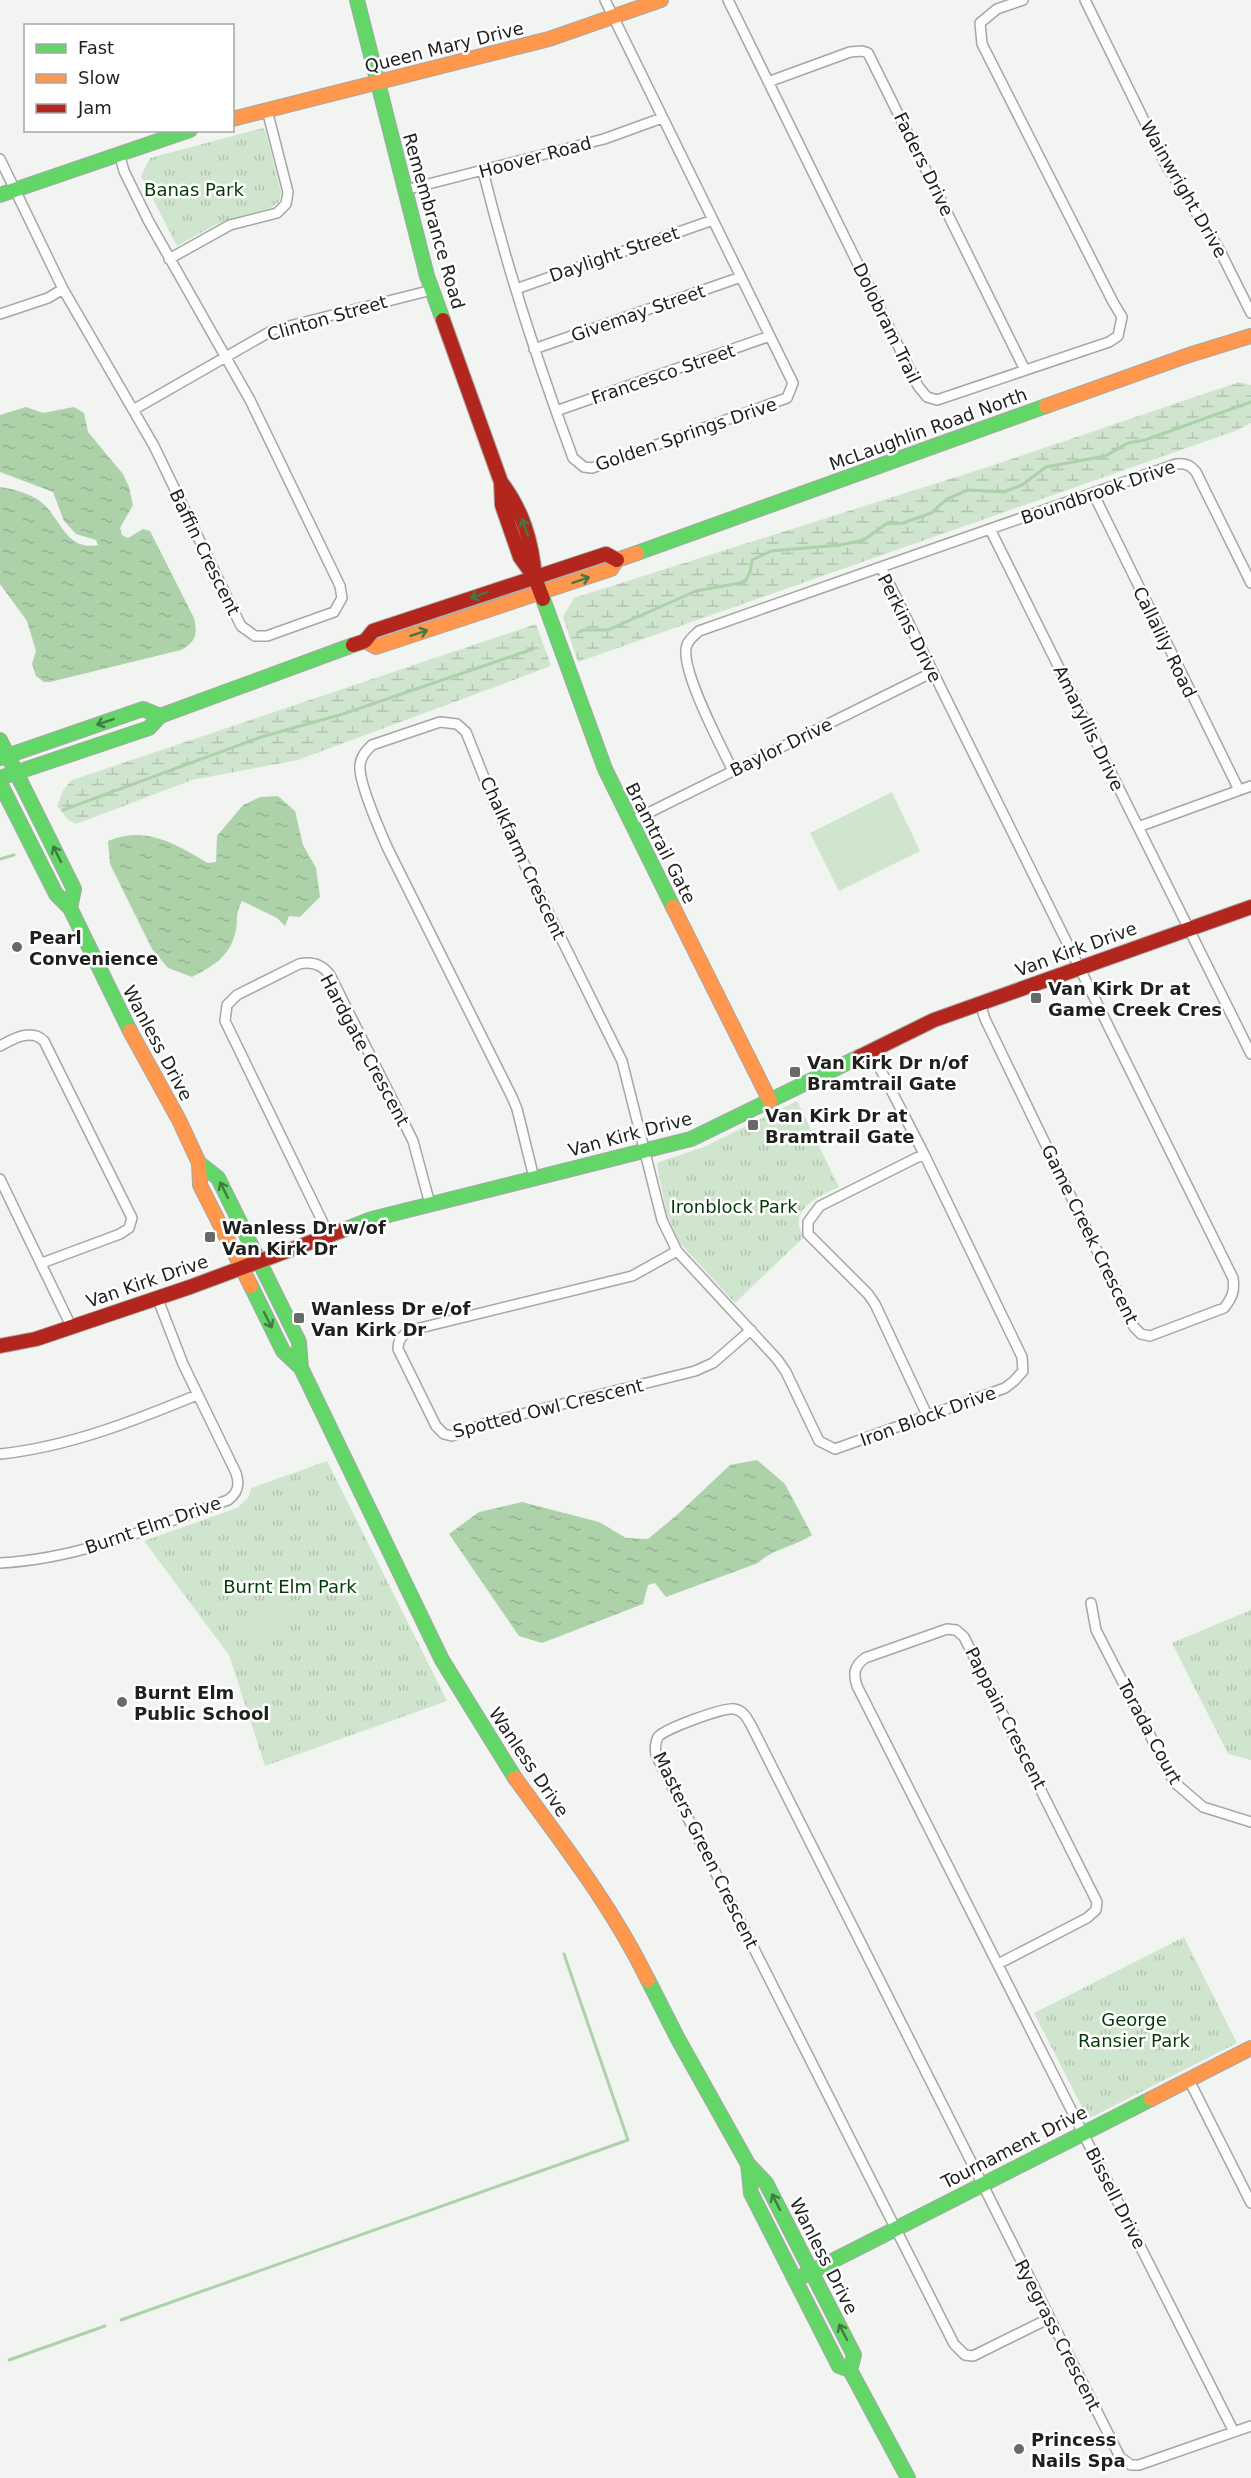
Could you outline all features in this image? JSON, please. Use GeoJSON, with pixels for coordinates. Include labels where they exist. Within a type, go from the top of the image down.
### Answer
{"type":"FeatureCollection","features":[{"type":"Feature","properties":{"kind":"main road","name":"Remembrance Road"},"geometry":{"type":"LineString","coordinates":[[357,0],[432,290],[501,482],[515,499],[534,553],[535,578]]}},
{"type":"Feature","properties":{"kind":"main road","name":"Queen Mary Drive"},"geometry":{"type":"LineString","coordinates":[[234,118],[549,39],[661,0]]}},
{"type":"Feature","properties":{"kind":"main road"},"geometry":{"type":"LineString","coordinates":[[0,195],[184,132]]}},
{"type":"Feature","properties":{"kind":"main road","name":"McLaughlin Road North"},"geometry":{"type":"LineString","coordinates":[[365,641],[376,647],[611,570],[617,560],[1189,355],[1251,336]]}},
{"type":"Feature","properties":{"kind":"main road","name":"McLaughlin Road North"},"geometry":{"type":"LineString","coordinates":[[0,780],[149,728],[160,716],[365,641],[373,631],[606,554],[617,560]]}},
{"type":"Feature","properties":{"kind":"main road","name":"Bramtrail Gate"},"geometry":{"type":"LineString","coordinates":[[535,578],[596,749],[630,822],[770,1101]]}},
{"type":"Feature","properties":{"kind":"main road","name":"McLaughlin Road North"},"geometry":{"type":"LineString","coordinates":[[4,757],[143,709],[160,716]]}},
{"type":"Feature","properties":{"kind":"main road","name":"Wanless Drive"},"geometry":{"type":"LineString","coordinates":[[0,740],[4,757],[16,773],[74,889],[70,908]]}},
{"type":"Feature","properties":{"kind":"main road","name":"Wanless Drive"},"geometry":{"type":"LineString","coordinates":[[0,780],[56,894],[70,908],[129,1029],[179,1120],[199,1163],[201,1185],[241,1268],[284,1351],[301,1368],[442,1660],[506,1766],[601,1895],[626,1935],[678,2039],[748,2164],[766,2183],[854,2355],[850,2370]]}},
{"type":"Feature","properties":{"kind":"main road","name":"Van Kirk Drive"},"geometry":{"type":"LineString","coordinates":[[0,1346],[36,1339],[259,1262],[372,1218],[691,1139],[934,1020],[1251,907]]}},
{"type":"Feature","properties":{"kind":"main road","name":"Wanless Drive"},"geometry":{"type":"LineString","coordinates":[[199,1163],[218,1178],[299,1342],[301,1368]]}},
{"type":"Feature","properties":{"kind":"main road","name":"Tournament Drive"},"geometry":{"type":"LineString","coordinates":[[795,2280],[895,2227],[1251,2048]]}},
{"type":"Feature","properties":{"kind":"main road","name":"Wanless Drive"},"geometry":{"type":"LineString","coordinates":[[748,2164],[751,2193],[795,2280],[839,2366],[850,2370],[908,2478]]}},
{"type":"Feature","properties":{"kind":"street","name":"Golden Springs Drive"},"geometry":{"type":"LineString","coordinates":[[483,171],[534,349],[573,458],[584,467],[592,468],[788,398],[793,383],[605,0]]}},
{"type":"Feature","properties":{"kind":"street","name":"Dolobram Trail"},"geometry":{"type":"LineString","coordinates":[[728,0],[924,394],[932,399],[943,399],[1109,342],[1118,336],[1122,317],[982,44],[980,23],[997,9],[1023,0]]}},
{"type":"Feature","properties":{"kind":"street","name":"Wainwright Drive"},"geometry":{"type":"LineString","coordinates":[[1085,0],[1165,163],[1219,249],[1251,313]]}},
{"type":"Feature","properties":{"kind":"street","name":"Faders Drive"},"geometry":{"type":"LineString","coordinates":[[768,81],[850,52],[868,53],[1025,370]]}},
{"type":"Feature","properties":{"kind":"street"},"geometry":{"type":"LineString","coordinates":[[169,259],[230,225],[277,213],[286,204],[288,192],[267,110]]}},
{"type":"Feature","properties":{"kind":"street","name":"Hoover Road"},"geometry":{"type":"LineString","coordinates":[[405,190],[604,139],[662,118]]}},
{"type":"Feature","properties":{"kind":"street","name":"Baffin Crescent"},"geometry":{"type":"LineString","coordinates":[[0,159],[63,289],[154,446],[245,631],[255,636],[267,636],[334,612],[342,598],[340,586],[250,400],[169,259],[124,171],[119,153]]}},
{"type":"Feature","properties":{"kind":"street","name":"Daylight Street"},"geometry":{"type":"LineString","coordinates":[[516,289],[713,220]]}},
{"type":"Feature","properties":{"kind":"street","name":"Givemay Street"},"geometry":{"type":"LineString","coordinates":[[534,349],[741,277]]}},
{"type":"Feature","properties":{"kind":"street"},"geometry":{"type":"LineString","coordinates":[[0,314],[48,298],[63,289]]}},
{"type":"Feature","properties":{"kind":"street","name":"Clinton Street"},"geometry":{"type":"LineString","coordinates":[[133,410],[273,330],[432,290]]}},
{"type":"Feature","properties":{"kind":"street","name":"Francesco Street"},"geometry":{"type":"LineString","coordinates":[[556,411],[770,336]]}},
{"type":"Feature","properties":{"kind":"street","name":"Boundbrook Drive"},"geometry":{"type":"LineString","coordinates":[[881,567],[1176,464],[1189,465],[1201,481],[1251,583]]}},
{"type":"Feature","properties":{"kind":"street","name":"Callalily Road"},"geometry":{"type":"LineString","coordinates":[[1093,493],[1239,790]]}},
{"type":"Feature","properties":{"kind":"street","name":"Amaryllis Drive"},"geometry":{"type":"LineString","coordinates":[[990,529],[1251,1054]]}},
{"type":"Feature","properties":{"kind":"street","name":"Perkins Drive"},"geometry":{"type":"LineString","coordinates":[[733,771],[704,711],[685,657],[686,646],[691,638],[699,631],[881,567],[1079,967]]}},
{"type":"Feature","properties":{"kind":"street","name":"Baylor Drive"},"geometry":{"type":"LineString","coordinates":[[630,822],[933,672]]}},
{"type":"Feature","properties":{"kind":"street","name":"Chalkfarm Crescent"},"geometry":{"type":"LineString","coordinates":[[534,1178],[514,1103],[388,849],[360,772],[364,753],[372,745],[440,722],[457,724],[466,732],[495,805],[622,1061],[645,1151]]}},
{"type":"Feature","properties":{"kind":"street"},"geometry":{"type":"LineString","coordinates":[[1138,826],[1251,786]]}},
{"type":"Feature","properties":{"kind":"street","name":"Hardgate Crescent"},"geometry":{"type":"LineString","coordinates":[[329,1235],[225,1021],[227,1005],[237,995],[299,964],[318,964],[330,975],[413,1141],[430,1204]]}},
{"type":"Feature","properties":{"kind":"street","name":"Game Creek Crescent"},"geometry":{"type":"LineString","coordinates":[[980,1003],[985,1019],[1134,1327],[1141,1334],[1150,1336],[1224,1308],[1234,1289],[1233,1278],[1079,967]]}},
{"type":"Feature","properties":{"kind":"street"},"geometry":{"type":"LineString","coordinates":[[0,1046],[28,1035],[39,1036],[44,1041],[132,1218],[129,1228],[120,1234],[42,1263]]}},
{"type":"Feature","properties":{"kind":"street","name":"Iron Block Drive"},"geometry":{"type":"LineString","coordinates":[[645,1151],[662,1220],[677,1251],[751,1330],[786,1372],[814,1434],[824,1445],[835,1449],[842,1448],[1005,1388],[1014,1382],[1023,1371],[1022,1357],[872,1051]]}},
{"type":"Feature","properties":{"kind":"street"},"geometry":{"type":"LineString","coordinates":[[924,1154],[820,1206],[808,1222],[808,1234],[868,1294],[875,1304],[928,1417]]}},
{"type":"Feature","properties":{"kind":"street"},"geometry":{"type":"LineString","coordinates":[[0,1179],[71,1326]]}},
{"type":"Feature","properties":{"kind":"street","name":"Spotted Owl Crescent"},"geometry":{"type":"LineString","coordinates":[[677,1251],[632,1276],[414,1329],[404,1334],[399,1340],[398,1349],[436,1426],[444,1434],[457,1435],[486,1423],[695,1371],[713,1363],[751,1330]]}},
{"type":"Feature","properties":{"kind":"street","name":"Burnt Elm Drive"},"geometry":{"type":"LineString","coordinates":[[0,1563],[57,1556],[110,1543],[233,1496],[239,1484],[236,1473],[183,1364],[157,1297]]}},
{"type":"Feature","properties":{"kind":"street"},"geometry":{"type":"LineString","coordinates":[[0,1454],[72,1441],[197,1395]]}},
{"type":"Feature","properties":{"kind":"street","name":"Torada Court"},"geometry":{"type":"LineString","coordinates":[[1091,1603],[1096,1630],[1174,1782],[1203,1807],[1251,1822]]}},
{"type":"Feature","properties":{"kind":"street","name":"Pappain Crescent"},"geometry":{"type":"LineString","coordinates":[[947,1629],[956,1630],[964,1636],[1097,1902],[1092,1915],[998,1964],[854,1679],[854,1671],[858,1663],[865,1658],[947,1629]]}},
{"type":"Feature","properties":{"kind":"street","name":"Masters Green Crescent"},"geometry":{"type":"LineString","coordinates":[[982,2184],[746,1717],[740,1711],[728,1709],[665,1731],[655,1744],[656,1755],[954,2344],[965,2355],[973,2356],[1050,2318]]}},
{"type":"Feature","properties":{"kind":"street","name":"Bissell Drive"},"geometry":{"type":"LineString","coordinates":[[998,1964],[1234,2432]]}},
{"type":"Feature","properties":{"kind":"street"},"geometry":{"type":"LineString","coordinates":[[1189,2080],[1251,2203]]}},
{"type":"Feature","properties":{"kind":"street","name":"Ryegrass Crescent"},"geometry":{"type":"LineString","coordinates":[[982,2184],[1120,2457],[1131,2465],[1144,2464],[1251,2426]]}},
{"type":"Feature","properties":{"kind":"green space","name":"Banas Park"},"geometry":{"type":"Polygon","coordinates":[[[263,128],[281,192],[279,202],[270,208],[217,224],[177,246],[141,176],[150,158],[263,128]]]}},
{"type":"Feature","properties":{"kind":"green space"},"geometry":{"type":"Polygon","coordinates":[[[1239,382],[1251,385],[1251,423],[1235,431],[578,662],[563,617],[574,598],[994,465],[1239,382]]]}},
{"type":"Feature","properties":{"kind":"green space"},"geometry":{"type":"Polygon","coordinates":[[[536,624],[551,666],[298,760],[192,780],[76,824],[68,820],[57,806],[63,790],[72,780],[536,624]]]}},
{"type":"Feature","properties":{"kind":"green space"},"geometry":{"type":"Polygon","coordinates":[[[892,792],[920,851],[839,891],[810,833],[892,792]]]}},
{"type":"Feature","properties":{"kind":"green space","name":"Ironblock Park"},"geometry":{"type":"Polygon","coordinates":[[[797,1101],[839,1187],[807,1205],[799,1219],[804,1237],[735,1303],[679,1242],[667,1215],[657,1165],[659,1162],[704,1147],[797,1101]]]}},
{"type":"Feature","properties":{"kind":"green space","name":"Burnt Elm Park"},"geometry":{"type":"Polygon","coordinates":[[[327,1461],[447,1701],[265,1766],[229,1655],[144,1541],[237,1508],[248,1498],[251,1488],[327,1461]]]}},
{"type":"Feature","properties":{"kind":"green space"},"geometry":{"type":"Polygon","coordinates":[[[287,1601],[295,1622],[256,1637],[248,1616],[287,1601]]]}},
{"type":"Feature","properties":{"kind":"green space"},"geometry":{"type":"Polygon","coordinates":[[[1251,1610],[1251,1760],[1228,1754],[1172,1643],[1251,1610]]]}},
{"type":"Feature","properties":{"kind":"green space","name":"George Ransier Park"},"geometry":{"type":"Polygon","coordinates":[[[1184,1937],[1237,2043],[1090,2118],[1087,2117],[1034,2013],[1184,1937]]]}},
{"type":"Feature","properties":{"kind":"water"},"geometry":{"type":"Polygon","coordinates":[[[26,407],[43,413],[74,407],[84,413],[88,432],[123,474],[129,487],[133,505],[120,528],[122,535],[128,538],[143,529],[150,531],[194,618],[195,637],[186,647],[50,682],[44,682],[36,676],[32,664],[36,651],[27,621],[0,584],[0,487],[19,491],[37,499],[45,505],[63,530],[77,543],[87,546],[98,545],[96,540],[76,534],[64,521],[53,492],[0,472],[0,415],[26,407]]]}},
{"type":"Feature","properties":{"kind":"water"},"geometry":{"type":"Polygon","coordinates":[[[278,796],[295,811],[303,845],[316,868],[320,897],[300,917],[289,916],[285,926],[277,918],[242,901],[232,942],[219,960],[192,977],[168,968],[152,949],[110,864],[108,841],[135,835],[148,836],[172,843],[208,863],[216,862],[217,836],[243,805],[260,797],[278,796]]]}},
{"type":"Feature","properties":{"kind":"water"},"geometry":{"type":"Polygon","coordinates":[[[757,1460],[785,1484],[812,1535],[771,1554],[758,1563],[666,1597],[655,1583],[648,1585],[643,1604],[542,1643],[519,1636],[449,1534],[479,1512],[522,1502],[599,1522],[626,1538],[648,1539],[730,1465],[757,1460]]]}},
{"type":"Feature","properties":{"kind":"waterway"},"geometry":{"type":"LineString","coordinates":[[579,632],[608,630],[696,591],[745,582],[752,560],[771,551],[840,545],[864,540],[886,524],[903,523],[931,513],[947,499],[968,490],[1004,492],[1022,485],[1046,467],[1105,456],[1128,443],[1145,440],[1251,402]]}},
{"type":"Feature","properties":{"kind":"waterway"},"geometry":{"type":"LineString","coordinates":[[63,810],[261,737],[343,714],[533,649]]}},
{"type":"Feature","properties":{"kind":"waterway"},"geometry":{"type":"LineString","coordinates":[[0,859],[14,855]]}},
{"type":"Feature","properties":{"kind":"waterway"},"geometry":{"type":"LineString","coordinates":[[121,2320],[628,2140],[564,1954]]}},
{"type":"Feature","properties":{"kind":"waterway"},"geometry":{"type":"LineString","coordinates":[[9,2360],[105,2326]]}},
{"type":"Feature","properties":{"kind":"traffic: fast"},"geometry":{"type":"LineString","coordinates":[[357,0],[427,276],[443,320]]}},
{"type":"Feature","properties":{"kind":"traffic: fast"},"geometry":{"type":"LineString","coordinates":[[0,195],[184,132]]}},
{"type":"Feature","properties":{"kind":"traffic: fast"},"geometry":{"type":"LineString","coordinates":[[637,553],[1046,406]]}},
{"type":"Feature","properties":{"kind":"traffic: fast"},"geometry":{"type":"LineString","coordinates":[[543,599],[605,769],[673,907]]}},
{"type":"Feature","properties":{"kind":"traffic: fast"},"geometry":{"type":"LineString","coordinates":[[0,778],[149,728],[160,716],[353,645]]}},
{"type":"Feature","properties":{"kind":"traffic: fast"},"geometry":{"type":"LineString","coordinates":[[1,758],[143,709],[160,716]]}},
{"type":"Feature","properties":{"kind":"traffic: fast"},"geometry":{"type":"LineString","coordinates":[[0,740],[74,889],[70,908]]}},
{"type":"Feature","properties":{"kind":"traffic: fast"},"geometry":{"type":"LineString","coordinates":[[0,783],[56,894],[70,908],[130,1031]]}},
{"type":"Feature","properties":{"kind":"traffic: fast"},"geometry":{"type":"LineString","coordinates":[[341,1231],[372,1219],[691,1139],[859,1057]]}},
{"type":"Feature","properties":{"kind":"traffic: fast"},"geometry":{"type":"LineString","coordinates":[[199,1163],[218,1178],[299,1342],[301,1368]]}},
{"type":"Feature","properties":{"kind":"traffic: fast"},"geometry":{"type":"LineString","coordinates":[[251,1286],[283,1351],[301,1368],[442,1660],[515,1778]]}},
{"type":"Feature","properties":{"kind":"traffic: fast"},"geometry":{"type":"LineString","coordinates":[[648,1980],[678,2039],[748,2164],[766,2183],[854,2355],[850,2370]]}},
{"type":"Feature","properties":{"kind":"traffic: fast"},"geometry":{"type":"LineString","coordinates":[[795,2280],[1151,2099]]}},
{"type":"Feature","properties":{"kind":"traffic: fast"},"geometry":{"type":"LineString","coordinates":[[748,2164],[751,2193],[839,2366],[850,2370],[908,2478]]}},
{"type":"Feature","properties":{"kind":"traffic: slow"},"geometry":{"type":"LineString","coordinates":[[234,118],[549,39],[661,0]]}},
{"type":"Feature","properties":{"kind":"traffic: slow"},"geometry":{"type":"LineString","coordinates":[[1046,406],[1189,355],[1251,336]]}},
{"type":"Feature","properties":{"kind":"traffic: slow"},"geometry":{"type":"LineString","coordinates":[[365,641],[376,647],[611,569],[617,560],[637,553]]}},
{"type":"Feature","properties":{"kind":"traffic: slow"},"geometry":{"type":"LineString","coordinates":[[673,907],[770,1101]]}},
{"type":"Feature","properties":{"kind":"traffic: slow"},"geometry":{"type":"LineString","coordinates":[[130,1031],[179,1120],[199,1163],[200,1185],[251,1286]]}},
{"type":"Feature","properties":{"kind":"traffic: slow"},"geometry":{"type":"LineString","coordinates":[[515,1778],[603,1901],[648,1980]]}},
{"type":"Feature","properties":{"kind":"traffic: slow"},"geometry":{"type":"LineString","coordinates":[[1151,2099],[1251,2048]]}},
{"type":"Feature","properties":{"kind":"traffic: jam"},"geometry":{"type":"LineString","coordinates":[[443,320],[501,482],[502,505],[520,557],[535,578],[543,599]]}},
{"type":"Feature","properties":{"kind":"traffic: jam"},"geometry":{"type":"LineString","coordinates":[[501,482],[515,504],[525,527],[532,552],[535,578]]}},
{"type":"Feature","properties":{"kind":"traffic: jam"},"geometry":{"type":"LineString","coordinates":[[353,645],[365,641],[373,631],[606,554],[617,560]]}},
{"type":"Feature","properties":{"kind":"traffic: jam"},"geometry":{"type":"LineString","coordinates":[[859,1057],[934,1020],[1251,907]]}},
{"type":"Feature","properties":{"kind":"traffic: jam"},"geometry":{"type":"LineString","coordinates":[[0,1346],[36,1339],[190,1287],[341,1231]]}},
{"type":"Feature","properties":{"kind":"place","name":"Pearl Convenience"},"geometry":{"type":"Point","coordinates":[17,947]}},
{"type":"Feature","properties":{"kind":"place","name":"Van Kirk Dr at Game Creek Cres"},"geometry":{"type":"Point","coordinates":[1036,998]}},
{"type":"Feature","properties":{"kind":"place","name":"Van Kirk Dr n/of Bramtrail Gate"},"geometry":{"type":"Point","coordinates":[795,1072]}},
{"type":"Feature","properties":{"kind":"place","name":"Van Kirk Dr at Bramtrail Gate"},"geometry":{"type":"Point","coordinates":[753,1125]}},
{"type":"Feature","properties":{"kind":"place","name":"Wanless Dr w/of Van Kirk Dr"},"geometry":{"type":"Point","coordinates":[210,1237]}},
{"type":"Feature","properties":{"kind":"place","name":"Wanless Dr e/of Van Kirk Dr"},"geometry":{"type":"Point","coordinates":[299,1318]}},
{"type":"Feature","properties":{"kind":"place","name":"Burnt Elm Public School"},"geometry":{"type":"Point","coordinates":[122,1702]}},
{"type":"Feature","properties":{"kind":"place","name":"Princess Nails Spa"},"geometry":{"type":"Point","coordinates":[1019,2449]}}]}
